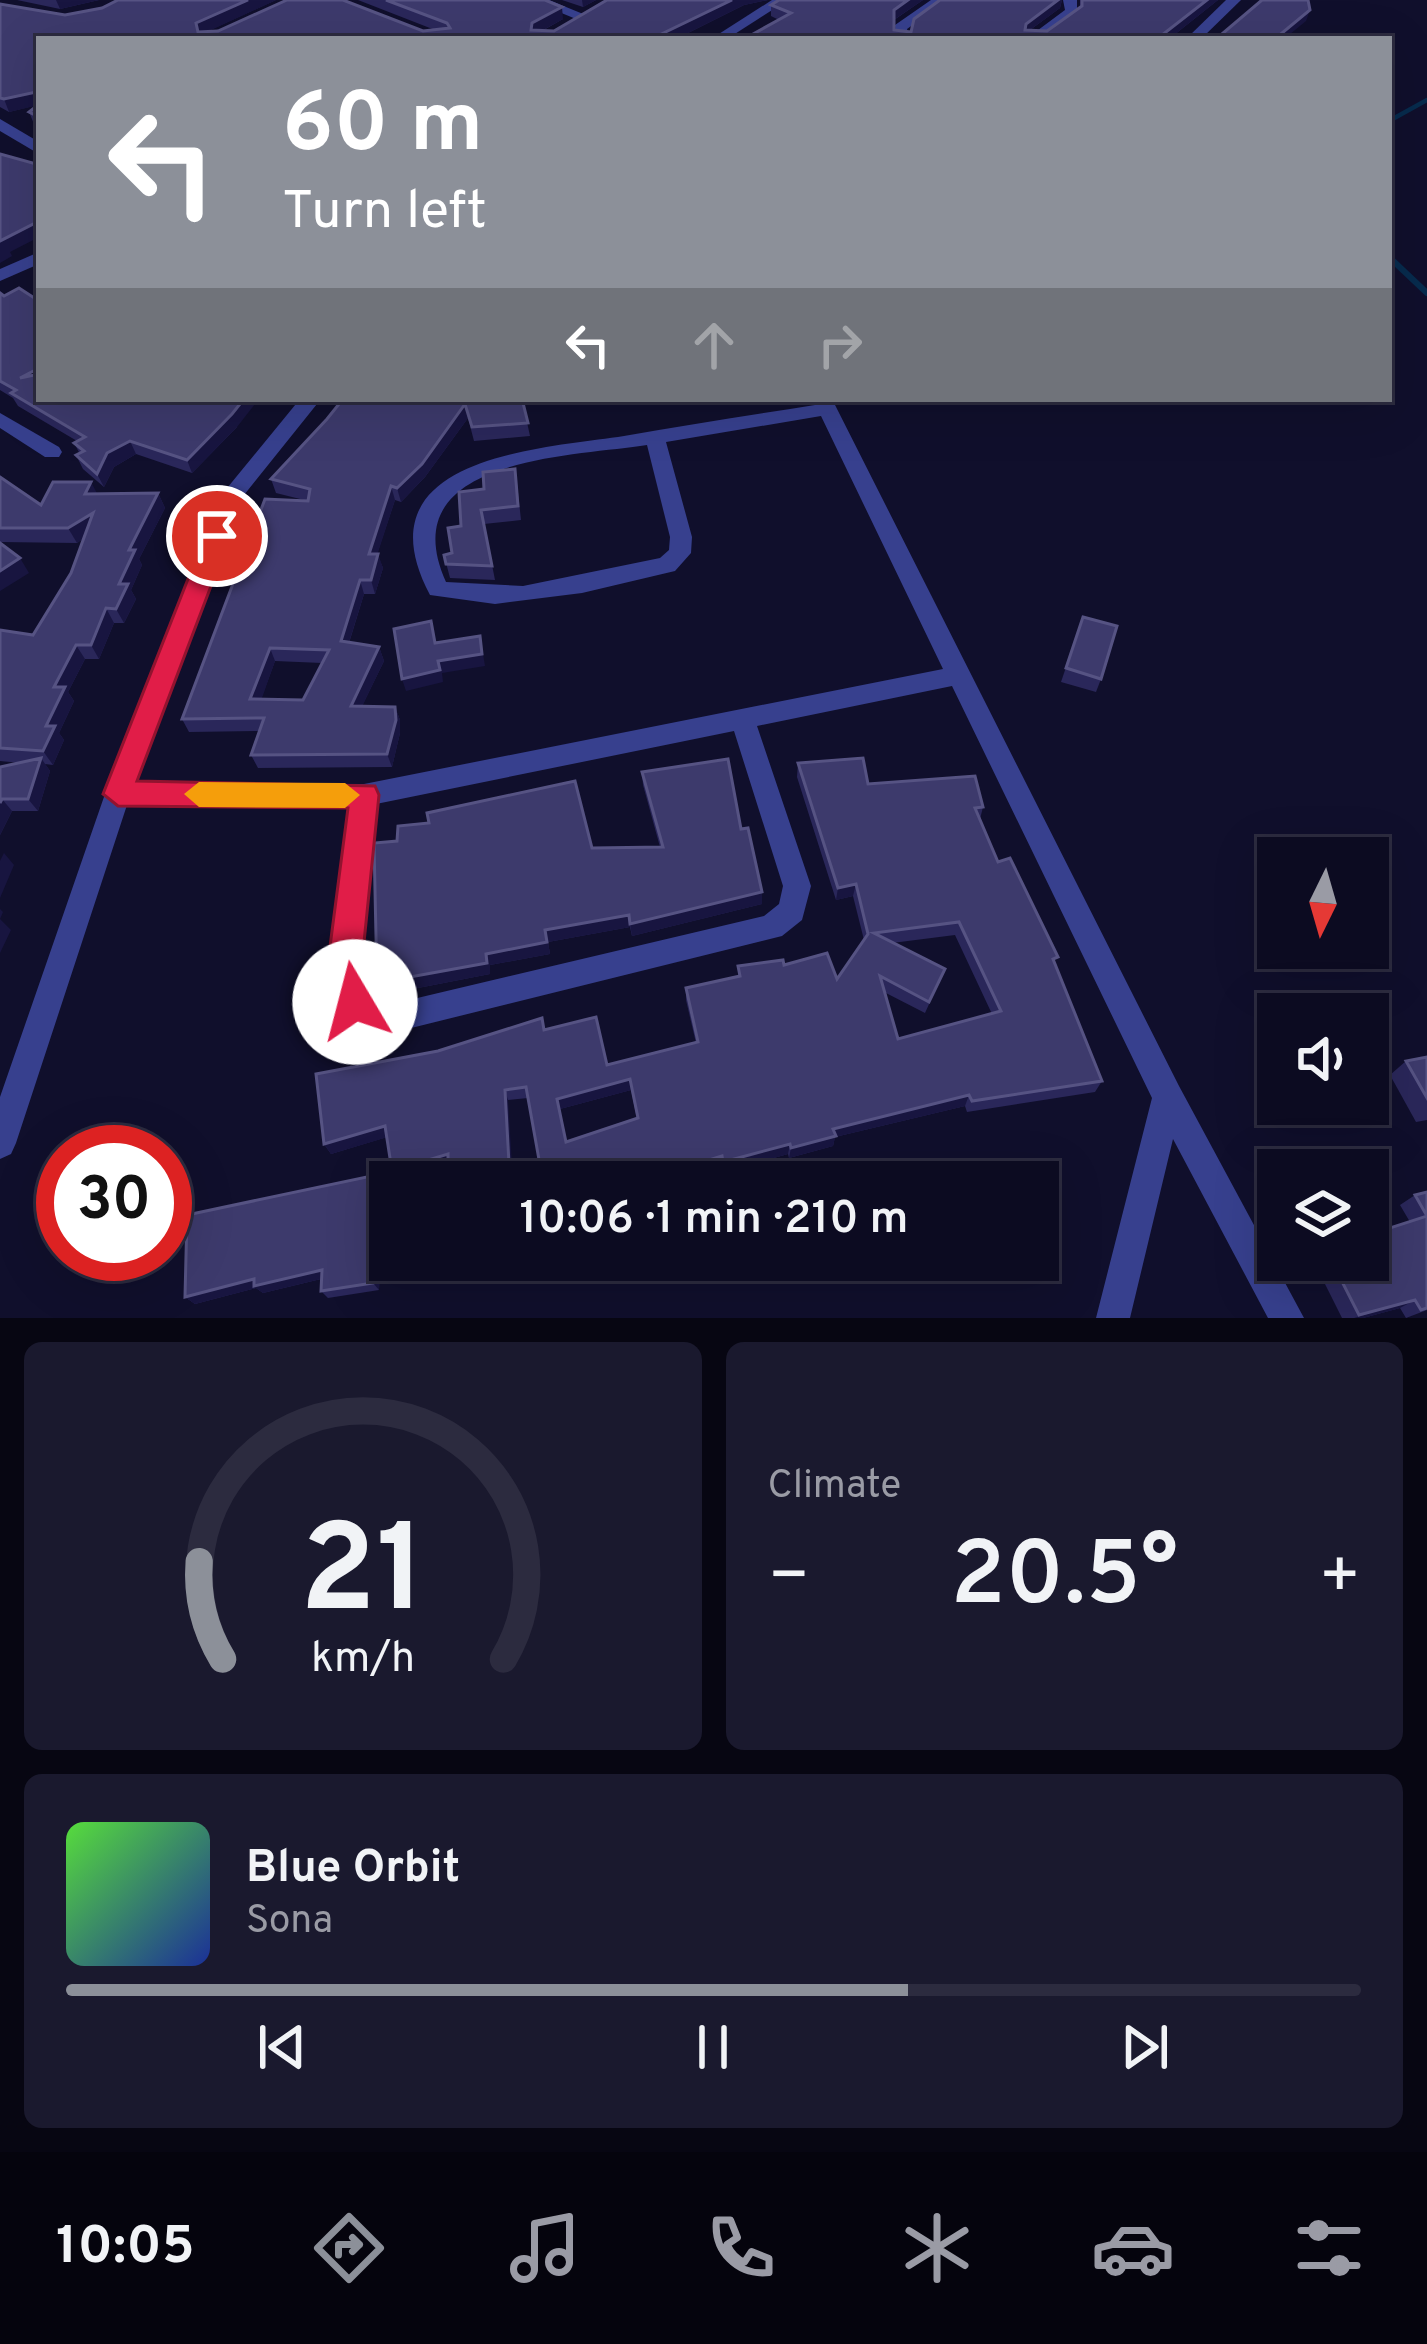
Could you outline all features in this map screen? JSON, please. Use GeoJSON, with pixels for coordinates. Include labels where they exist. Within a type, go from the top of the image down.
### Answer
{"type":"FeatureCollection","features":[{"type":"Feature","properties":{"kind":"street"},"geometry":{"type":"LineString","coordinates":[[537,0],[581,16]]}},
{"type":"Feature","properties":{"kind":"street"},"geometry":{"type":"LineString","coordinates":[[723,36],[781,0]]}},
{"type":"Feature","properties":{"kind":"street"},"geometry":{"type":"LineString","coordinates":[[902,36],[900,28],[940,0]]}},
{"type":"Feature","properties":{"kind":"street"},"geometry":{"type":"LineString","coordinates":[[1037,36],[1072,11],[1070,0]]}},
{"type":"Feature","properties":{"kind":"street"},"geometry":{"type":"LineString","coordinates":[[1196,36],[1234,0]]}},
{"type":"Feature","properties":{"kind":"street"},"geometry":{"type":"LineString","coordinates":[[562,27],[598,8]]}},
{"type":"Feature","properties":{"kind":"street"},"geometry":{"type":"LineString","coordinates":[[2,126],[22,119]]}},
{"type":"Feature","properties":{"kind":"street"},"geometry":{"type":"LineString","coordinates":[[2,126],[36,147]]}},
{"type":"Feature","properties":{"kind":"street"},"geometry":{"type":"LineString","coordinates":[[8,272],[36,258]]}},
{"type":"Feature","properties":{"kind":"street"},"geometry":{"type":"LineString","coordinates":[[0,1143],[118,794],[234,493],[308,402]]}},
{"type":"Feature","properties":{"kind":"street"},"geometry":{"type":"LineString","coordinates":[[655,437],[681,537],[680,553],[668,565],[513,596],[471,598],[438,590],[419,551],[425,524],[460,479],[489,464],[825,404],[1168,1097],[1287,1318]]}},
{"type":"Feature","properties":{"kind":"street"},"geometry":{"type":"LineString","coordinates":[[0,419],[52,452]]}},
{"type":"Feature","properties":{"kind":"street"},"geometry":{"type":"LineString","coordinates":[[118,794],[364,795],[961,675]]}},
{"type":"Feature","properties":{"kind":"street"},"geometry":{"type":"LineString","coordinates":[[364,795],[345,962],[355,1002],[392,1018],[772,927],[792,911],[797,886],[743,721]]}},
{"type":"Feature","properties":{"kind":"street"},"geometry":{"type":"LineString","coordinates":[[1103,1318],[1113,1318],[1168,1097]]}},
{"type":"Feature","properties":{"kind":"building"},"geometry":{"type":"Polygon","coordinates":[[[118,0],[248,0],[196,23],[198,32],[218,31],[287,0],[343,0],[423,31],[450,28],[386,0],[545,0],[562,7],[532,23],[531,30],[554,31],[607,0],[732,0],[657,36],[36,36],[36,92],[0,98],[0,4],[65,15],[118,0]]]}},
{"type":"Feature","properties":{"kind":"building"},"geometry":{"type":"Polygon","coordinates":[[[779,0],[908,0],[894,10],[894,30],[911,32],[914,19],[940,0],[1058,0],[1026,24],[1025,30],[1047,31],[1082,6],[1082,0],[1207,0],[1161,36],[749,36],[791,13],[771,5],[779,0]]]}},
{"type":"Feature","properties":{"kind":"building"},"geometry":{"type":"Polygon","coordinates":[[[1262,0],[1308,0],[1310,10],[1278,36],[1220,36],[1262,0]]]}},
{"type":"Feature","properties":{"kind":"building"},"geometry":{"type":"Polygon","coordinates":[[[0,154],[36,164],[36,223],[0,241],[0,154]]]}},
{"type":"Feature","properties":{"kind":"building"},"geometry":{"type":"Polygon","coordinates":[[[19,288],[36,299],[36,370],[20,378],[36,375],[36,402],[242,402],[187,460],[130,441],[107,453],[97,474],[76,455],[84,451],[74,443],[85,437],[11,393],[16,390],[0,381],[0,293],[4,296],[19,288]]]}},
{"type":"Feature","properties":{"kind":"building"},"geometry":{"type":"Polygon","coordinates":[[[341,402],[523,402],[528,423],[472,427],[465,404],[422,464],[397,488],[391,486],[369,554],[378,554],[371,580],[360,580],[341,641],[379,647],[351,706],[395,707],[387,754],[251,755],[264,718],[182,719],[265,499],[308,501],[310,489],[271,479],[341,402]],[[270,648],[250,699],[303,700],[329,650],[270,648]]]}},
{"type":"Feature","properties":{"kind":"building"},"geometry":{"type":"Polygon","coordinates":[[[515,469],[518,506],[481,510],[492,566],[446,564],[444,555],[452,553],[448,528],[461,526],[459,492],[484,489],[483,472],[515,469]]]}},
{"type":"Feature","properties":{"kind":"building"},"geometry":{"type":"Polygon","coordinates":[[[0,477],[41,505],[53,482],[91,482],[85,494],[158,493],[129,550],[135,550],[119,584],[128,584],[116,609],[106,608],[91,645],[76,645],[54,687],[65,687],[46,726],[55,726],[43,751],[0,748],[0,630],[33,635],[71,573],[93,513],[68,528],[0,528],[0,477]]]}},
{"type":"Feature","properties":{"kind":"building"},"geometry":{"type":"Polygon","coordinates":[[[0,543],[20,558],[0,571],[0,543]]]}},
{"type":"Feature","properties":{"kind":"building"},"geometry":{"type":"Polygon","coordinates":[[[1083,617],[1117,626],[1101,679],[1066,668],[1083,617]]]}},
{"type":"Feature","properties":{"kind":"building"},"geometry":{"type":"Polygon","coordinates":[[[431,621],[435,643],[480,636],[482,654],[438,661],[440,670],[402,679],[394,629],[431,621]]]}},
{"type":"Feature","properties":{"kind":"building"},"geometry":{"type":"Polygon","coordinates":[[[41,758],[28,799],[2,799],[0,803],[0,767],[41,758]]]}},
{"type":"Feature","properties":{"kind":"building"},"geometry":{"type":"Polygon","coordinates":[[[863,758],[868,784],[975,776],[983,807],[975,808],[998,862],[1010,858],[1058,957],[1053,959],[1102,1081],[972,1101],[969,1095],[833,1129],[836,1136],[727,1161],[722,1156],[706,1161],[539,1161],[526,1087],[505,1090],[509,1161],[448,1161],[448,1154],[425,1161],[390,1161],[385,1126],[324,1144],[316,1074],[438,1051],[542,1018],[544,1030],[596,1017],[607,1065],[698,1042],[686,988],[740,976],[738,966],[783,960],[784,965],[827,953],[837,979],[868,934],[856,884],[838,888],[798,763],[863,758]],[[959,922],[874,933],[945,969],[929,1002],[880,976],[898,1039],[1001,1011],[959,922]],[[630,1079],[557,1099],[566,1142],[638,1118],[630,1079]]]}},
{"type":"Feature","properties":{"kind":"building"},"geometry":{"type":"Polygon","coordinates":[[[728,759],[741,829],[748,828],[762,892],[630,924],[629,915],[545,930],[547,942],[486,954],[487,963],[377,983],[374,843],[397,841],[398,826],[429,823],[427,813],[575,781],[592,848],[663,847],[642,772],[728,759]]]}},
{"type":"Feature","properties":{"kind":"building"},"geometry":{"type":"Polygon","coordinates":[[[1427,1057],[1427,1098],[1406,1061],[1427,1057]]]}},
{"type":"Feature","properties":{"kind":"building"},"geometry":{"type":"Polygon","coordinates":[[[369,1176],[369,1281],[373,1283],[321,1291],[322,1270],[254,1286],[254,1279],[185,1297],[185,1281],[192,1281],[192,1214],[369,1176]]]}},
{"type":"Feature","properties":{"kind":"building"},"geometry":{"type":"Polygon","coordinates":[[[1427,1192],[1427,1216],[1415,1195],[1427,1192]]]}},
{"type":"Feature","properties":{"kind":"building"},"geometry":{"type":"Polygon","coordinates":[[[1427,1216],[1427,1308],[1421,1310],[1415,1300],[1359,1315],[1342,1281],[1389,1281],[1389,1228],[1427,1216]]]}},
{"type":"Feature","properties":{"kind":"waterway"},"geometry":{"type":"LineString","coordinates":[[1392,119],[1427,100]]}},
{"type":"Feature","properties":{"kind":"waterway"},"geometry":{"type":"LineString","coordinates":[[1392,260],[1427,293]]}},
{"type":"Feature","properties":{"kind":"slow traffic"},"geometry":{"type":"LineString","coordinates":[[199,794],[345,795]]}},
{"type":"Feature","properties":{"kind":"route"},"geometry":{"type":"LineString","coordinates":[[217,536],[118,794],[364,795],[345,962],[355,1002]]}}]}
